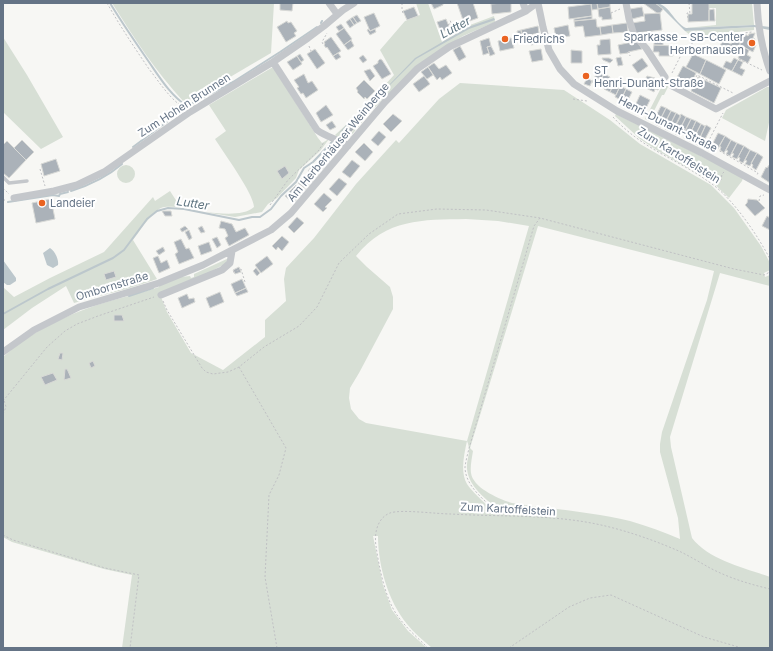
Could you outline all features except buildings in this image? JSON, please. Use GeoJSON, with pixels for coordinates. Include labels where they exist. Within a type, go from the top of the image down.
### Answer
{"type":"FeatureCollection","features":[{"type":"Feature","properties":{"kind":"street"},"geometry":{"type":"LineString","coordinates":[[329,3],[337,14]]}},
{"type":"Feature","properties":{"kind":"street","name":"Zum Hohen Brunnen"},"geometry":{"type":"LineString","coordinates":[[14,198],[78,185],[104,172],[190,112],[273,62],[316,33],[337,14],[354,3]]}},
{"type":"Feature","properties":{"kind":"street"},"geometry":{"type":"LineString","coordinates":[[523,3],[526,11]]}},
{"type":"Feature","properties":{"kind":"street","name":"Am Herberhäuser Weinberge"},"geometry":{"type":"LineString","coordinates":[[232,251],[263,235],[284,220],[298,206],[397,88],[425,64],[449,47],[526,11],[538,3]]}},
{"type":"Feature","properties":{"kind":"street","name":"Henri-Dunant-Straße"},"geometry":{"type":"LineString","coordinates":[[538,3],[549,50],[560,69],[574,84],[606,105],[754,181],[768,193]]}},
{"type":"Feature","properties":{"kind":"street"},"geometry":{"type":"LineString","coordinates":[[757,3],[757,18],[768,72]]}},
{"type":"Feature","properties":{"kind":"street"},"geometry":{"type":"LineString","coordinates":[[626,5],[634,35],[646,48],[665,77]]}},
{"type":"Feature","properties":{"kind":"street"},"geometry":{"type":"LineString","coordinates":[[273,62],[316,128],[321,133],[341,141],[348,146]]}},
{"type":"Feature","properties":{"kind":"street"},"geometry":{"type":"LineString","coordinates":[[672,86],[716,109],[770,81]]}},
{"type":"Feature","properties":{"kind":"street"},"geometry":{"type":"LineString","coordinates":[[161,295],[222,270],[230,262],[232,251]]}},
{"type":"Feature","properties":{"kind":"street","name":"Ombornstraße"},"geometry":{"type":"LineString","coordinates":[[3,352],[34,330],[79,307],[153,286],[232,251]]}},
{"type":"Feature","properties":{"kind":"lane"},"geometry":{"type":"LineString","coordinates":[[3,177],[9,183],[27,181]]}},
{"type":"Feature","properties":{"kind":"path"},"geometry":{"type":"LineString","coordinates":[[107,3],[134,48],[155,77],[170,96],[178,104],[190,112]]}},
{"type":"Feature","properties":{"kind":"path"},"geometry":{"type":"LineString","coordinates":[[402,3],[404,14]]}},
{"type":"Feature","properties":{"kind":"path"},"geometry":{"type":"LineString","coordinates":[[688,18],[687,13],[690,14],[689,3]]}},
{"type":"Feature","properties":{"kind":"path"},"geometry":{"type":"LineString","coordinates":[[611,13],[626,5]]}},
{"type":"Feature","properties":{"kind":"path"},"geometry":{"type":"LineString","coordinates":[[448,25],[451,23],[450,20]]}},
{"type":"Feature","properties":{"kind":"path"},"geometry":{"type":"LineString","coordinates":[[324,44],[322,42],[328,31]]}},
{"type":"Feature","properties":{"kind":"path"},"geometry":{"type":"LineString","coordinates":[[672,72],[684,49],[698,39],[760,32]]}},
{"type":"Feature","properties":{"kind":"path"},"geometry":{"type":"LineString","coordinates":[[628,52],[630,56]]}},
{"type":"Feature","properties":{"kind":"path"},"geometry":{"type":"LineString","coordinates":[[739,59],[768,72]]}},
{"type":"Feature","properties":{"kind":"path"},"geometry":{"type":"LineString","coordinates":[[687,94],[697,74],[741,96]]}},
{"type":"Feature","properties":{"kind":"path","name":"Zum Kartoffelstein"},"geometry":{"type":"LineString","coordinates":[[606,105],[614,118],[642,143],[714,185],[746,221],[763,245],[770,259]]}},
{"type":"Feature","properties":{"kind":"path"},"geometry":{"type":"LineString","coordinates":[[705,148],[720,118]]}},
{"type":"Feature","properties":{"kind":"path"},"geometry":{"type":"LineString","coordinates":[[270,204],[292,175],[319,150],[328,136]]}},
{"type":"Feature","properties":{"kind":"path"},"geometry":{"type":"LineString","coordinates":[[708,151],[711,146],[758,172],[754,181]]}},
{"type":"Feature","properties":{"kind":"path"},"geometry":{"type":"LineString","coordinates":[[717,183],[721,180],[722,174],[727,167]]}},
{"type":"Feature","properties":{"kind":"path"},"geometry":{"type":"LineString","coordinates":[[40,169],[47,192]]}},
{"type":"Feature","properties":{"kind":"path"},"geometry":{"type":"LineString","coordinates":[[759,201],[760,196],[768,193]]}},
{"type":"Feature","properties":{"kind":"path"},"geometry":{"type":"LineString","coordinates":[[3,414],[6,407],[4,400],[47,347],[65,331],[77,324],[98,316],[161,295],[167,310],[195,358],[206,372],[220,374],[239,366],[264,347],[298,326],[317,307],[339,263],[369,234],[398,214],[437,208],[486,210],[540,218],[734,269],[764,275],[770,272]]}},
{"type":"Feature","properties":{"kind":"path"},"geometry":{"type":"LineString","coordinates":[[500,515],[470,484],[466,476],[465,467],[534,226],[540,218]]}},
{"type":"Feature","properties":{"kind":"path"},"geometry":{"type":"LineString","coordinates":[[233,272],[241,269],[245,282]]}},
{"type":"Feature","properties":{"kind":"path"},"geometry":{"type":"LineString","coordinates":[[239,366],[286,448],[278,475],[269,495],[265,576],[278,648]]}},
{"type":"Feature","properties":{"kind":"path","name":"Zum Kartoffelstein"},"geometry":{"type":"LineString","coordinates":[[428,648],[398,616],[391,604],[384,584],[376,547],[375,533],[380,522],[387,515],[396,512],[500,515],[558,519],[601,525],[651,540],[683,553],[740,581],[770,589]]}},
{"type":"Feature","properties":{"kind":"path"},"geometry":{"type":"LineString","coordinates":[[3,535],[13,540],[105,568],[140,575],[130,648]]}},
{"type":"Feature","properties":{"kind":"path"},"geometry":{"type":"LineString","coordinates":[[509,648],[569,608],[590,598],[611,595],[704,637],[742,648]]}},
{"type":"Feature","properties":{"kind":"shaded area"},"geometry":{"type":"Polygon","coordinates":[[[112,3],[274,3],[271,53],[198,96],[184,102],[155,67],[112,3]]]}},
{"type":"Feature","properties":{"kind":"shaded area"},"geometry":{"type":"Polygon","coordinates":[[[416,3],[428,3],[442,42],[462,28],[494,16],[495,22],[453,42],[382,100],[351,136],[348,138],[355,128],[352,125],[343,132],[345,135],[343,138],[339,138],[335,135],[362,110],[394,75],[380,50],[405,21],[420,15],[416,3]]]}},
{"type":"Feature","properties":{"kind":"shaded area"},"geometry":{"type":"Polygon","coordinates":[[[655,3],[664,6],[678,22],[686,28],[754,25],[770,27],[770,30],[754,27],[685,31],[655,3]]]}},
{"type":"Feature","properties":{"kind":"shaded area"},"geometry":{"type":"Polygon","coordinates":[[[709,3],[752,3],[754,25],[686,28],[716,25],[716,8],[709,8],[709,3]]]}},
{"type":"Feature","properties":{"kind":"shaded area"},"geometry":{"type":"Polygon","coordinates":[[[494,18],[495,20],[469,29],[416,59],[349,126],[339,133],[415,58],[468,27],[494,18]]]}},
{"type":"Feature","properties":{"kind":"shaded area"},"geometry":{"type":"Polygon","coordinates":[[[754,27],[754,30],[705,36],[695,39],[685,31],[754,27]]]}},
{"type":"Feature","properties":{"kind":"shaded area"},"geometry":{"type":"Polygon","coordinates":[[[3,37],[63,137],[41,149],[3,112],[3,37]]]}},
{"type":"Feature","properties":{"kind":"shaded area"},"geometry":{"type":"Polygon","coordinates":[[[273,67],[318,138],[322,143],[329,139],[320,151],[299,170],[296,178],[277,198],[268,204],[262,212],[235,217],[204,212],[237,213],[244,212],[254,207],[253,201],[244,183],[215,139],[226,131],[209,105],[273,67]]]}},
{"type":"Feature","properties":{"kind":"shaded area"},"geometry":{"type":"Polygon","coordinates":[[[663,79],[669,85],[664,95],[662,95],[649,121],[645,119],[662,86],[663,79]]]}},
{"type":"Feature","properties":{"kind":"shaded area"},"geometry":{"type":"Polygon","coordinates":[[[460,83],[564,90],[610,120],[640,144],[711,185],[734,208],[761,246],[770,263],[770,270],[764,273],[765,277],[770,275],[770,286],[720,273],[670,437],[692,538],[699,546],[718,558],[739,567],[770,577],[770,648],[432,648],[410,627],[394,605],[382,571],[378,547],[378,536],[373,536],[383,585],[392,610],[408,631],[427,648],[122,648],[132,575],[104,569],[12,542],[3,537],[3,357],[35,333],[72,314],[84,309],[159,287],[159,285],[181,277],[194,277],[194,274],[229,258],[227,263],[161,297],[167,312],[191,353],[223,370],[265,337],[265,320],[286,301],[284,279],[286,268],[314,238],[356,184],[396,140],[399,143],[439,99],[460,83]],[[466,219],[420,221],[393,228],[380,234],[356,256],[390,287],[393,297],[393,309],[350,388],[349,398],[351,409],[359,419],[366,423],[467,441],[529,226],[498,221],[466,219]],[[538,226],[470,448],[473,451],[471,473],[473,478],[481,488],[500,499],[512,503],[586,513],[630,521],[680,539],[678,518],[660,452],[660,444],[662,432],[707,300],[714,271],[538,226]],[[467,441],[463,463],[467,484],[476,495],[496,513],[501,513],[480,494],[471,482],[467,469],[469,452],[467,441]]]}},
{"type":"Feature","properties":{"kind":"shaded area"},"geometry":{"type":"Polygon","coordinates":[[[767,87],[770,87],[770,118],[765,141],[722,118],[726,110],[767,87]]]}},
{"type":"Feature","properties":{"kind":"shaded area"},"geometry":{"type":"Polygon","coordinates":[[[616,114],[713,162],[743,178],[742,181],[729,198],[711,181],[640,139],[615,116],[616,114]]]}},
{"type":"Feature","properties":{"kind":"shaded area"},"geometry":{"type":"Polygon","coordinates":[[[325,153],[332,159],[294,204],[285,196],[296,185],[302,190],[304,188],[298,183],[305,175],[311,180],[314,176],[308,171],[313,165],[319,170],[322,166],[317,162],[325,153]]]}},
{"type":"Feature","properties":{"kind":"shaded area"},"geometry":{"type":"Polygon","coordinates":[[[126,165],[132,168],[135,174],[132,180],[126,183],[120,180],[117,174],[120,168],[126,165]]]}},
{"type":"Feature","properties":{"kind":"shaded area"},"geometry":{"type":"Polygon","coordinates":[[[170,191],[181,208],[166,207],[157,210],[133,240],[157,279],[74,303],[66,286],[32,308],[3,330],[3,287],[14,297],[104,252],[153,197],[155,201],[170,191]]]}},
{"type":"Feature","properties":{"kind":"shaded area"},"geometry":{"type":"Polygon","coordinates":[[[50,248],[55,253],[58,261],[58,265],[53,268],[47,265],[43,253],[50,248]]]}},
{"type":"Feature","properties":{"kind":"shaded area"},"geometry":{"type":"Polygon","coordinates":[[[3,260],[16,278],[16,281],[10,285],[3,282],[3,260]]]}},
{"type":"Feature","properties":{"kind":"waterway"},"geometry":{"type":"LineString","coordinates":[[110,3],[162,80],[171,92],[187,106],[233,82],[317,27]]}},
{"type":"Feature","properties":{"kind":"waterway"},"geometry":{"type":"LineString","coordinates":[[133,147],[180,112]]}},
{"type":"Feature","properties":{"kind":"waterway","name":"Lutter"},"geometry":{"type":"LineString","coordinates":[[3,314],[48,289],[113,258],[124,250],[147,219],[157,211],[168,208],[184,209],[239,220],[260,217],[271,209],[281,196],[296,182],[304,168],[313,162],[333,141]]}},
{"type":"Feature","properties":{"kind":"waterway"},"geometry":{"type":"LineString","coordinates":[[71,191],[98,180],[122,164]]}},
{"type":"Feature","properties":{"kind":"waterway"},"geometry":{"type":"LineString","coordinates":[[8,202],[53,195],[59,196],[60,194],[68,192]]}},
{"type":"Feature","properties":{"kind":"waterway"},"geometry":{"type":"LineString","coordinates":[[129,296],[153,288]]}},
{"type":"Feature","properties":{"kind":"place","name":"Friedrichs"},"geometry":{"type":"Point","coordinates":[505,39]}},
{"type":"Feature","properties":{"kind":"place","name":"Sparkasse – SB-Center Herberhausen"},"geometry":{"type":"Point","coordinates":[752,43]}},
{"type":"Feature","properties":{"kind":"place","name":"ST Henri-Dunant-Straße"},"geometry":{"type":"Point","coordinates":[586,76]}},
{"type":"Feature","properties":{"kind":"place","name":"Landeier"},"geometry":{"type":"Point","coordinates":[42,203]}}]}
